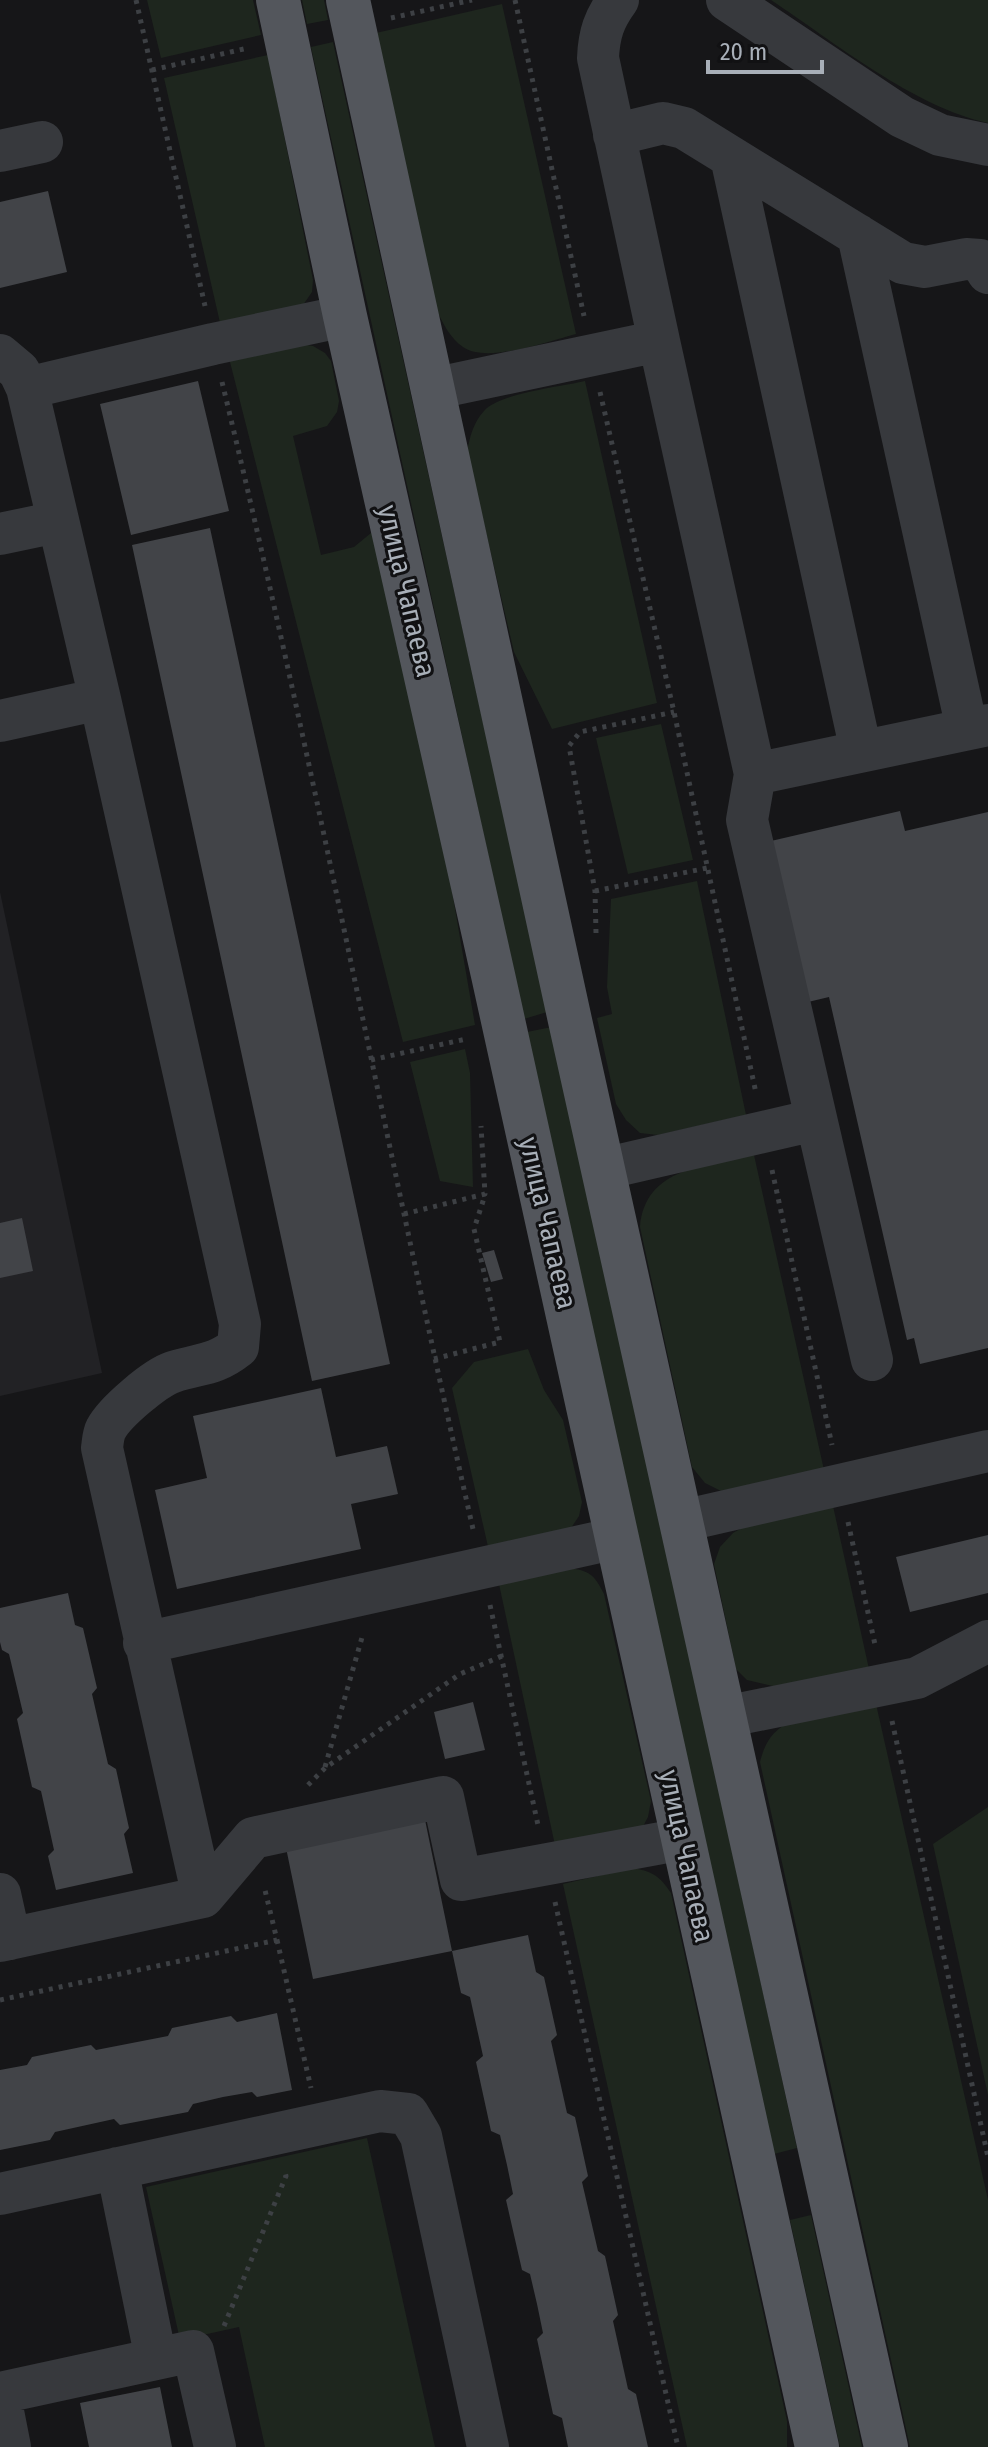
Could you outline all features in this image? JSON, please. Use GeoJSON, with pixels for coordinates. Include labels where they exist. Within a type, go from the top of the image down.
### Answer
{"type":"FeatureCollection","features":[{"type":"Feature","properties":{"kind":"main road","name":"улица Чапаева"},"geometry":{"type":"LineString","coordinates":[[278,0],[345,316],[817,2447]]}},
{"type":"Feature","properties":{"kind":"main road"},"geometry":{"type":"LineString","coordinates":[[348,0],[886,2447]]}},
{"type":"Feature","properties":{"kind":"main road"},"geometry":{"type":"LineString","coordinates":[[761,2189],[825,2175]]}},
{"type":"Feature","properties":{"kind":"lane"},"geometry":{"type":"LineString","coordinates":[[618,0],[605,19],[598,58],[755,774],[747,820],[872,1360]]}},
{"type":"Feature","properties":{"kind":"lane"},"geometry":{"type":"LineString","coordinates":[[727,0],[902,117],[940,135],[988,145]]}},
{"type":"Feature","properties":{"kind":"lane"},"geometry":{"type":"LineString","coordinates":[[614,135],[663,123],[684,128],[903,263],[925,267],[966,259],[980,260],[988,273]]}},
{"type":"Feature","properties":{"kind":"lane"},"geometry":{"type":"LineString","coordinates":[[0,151],[42,142]]}},
{"type":"Feature","properties":{"kind":"lane"},"geometry":{"type":"LineString","coordinates":[[731,157],[861,751]]}},
{"type":"Feature","properties":{"kind":"lane"},"geometry":{"type":"LineString","coordinates":[[755,774],[978,727],[858,235]]}},
{"type":"Feature","properties":{"kind":"lane"},"geometry":{"type":"LineString","coordinates":[[27,388],[345,316]]}},
{"type":"Feature","properties":{"kind":"lane"},"geometry":{"type":"LineString","coordinates":[[432,389],[659,341]]}},
{"type":"Feature","properties":{"kind":"lane"},"geometry":{"type":"LineString","coordinates":[[0,355],[19,371],[27,388],[240,1324],[238,1347],[221,1360],[172,1373],[155,1381],[111,1421],[104,1433],[102,1448],[203,1897]]}},
{"type":"Feature","properties":{"kind":"lane"},"geometry":{"type":"LineString","coordinates":[[0,534],[57,522]]}},
{"type":"Feature","properties":{"kind":"lane"},"geometry":{"type":"LineString","coordinates":[[0,721],[100,699]]}},
{"type":"Feature","properties":{"kind":"lane"},"geometry":{"type":"LineString","coordinates":[[603,1169],[815,1120]]}},
{"type":"Feature","properties":{"kind":"lane"},"geometry":{"type":"LineString","coordinates":[[682,1521],[988,1451]]}},
{"type":"Feature","properties":{"kind":"lane"},"geometry":{"type":"LineString","coordinates":[[144,1643],[617,1538]]}},
{"type":"Feature","properties":{"kind":"lane"},"geometry":{"type":"LineString","coordinates":[[724,1717],[917,1678],[988,1641]]}},
{"type":"Feature","properties":{"kind":"lane"},"geometry":{"type":"LineString","coordinates":[[0,1894],[5,1940],[203,1897],[253,1838],[443,1797],[461,1880],[683,1839]]}},
{"type":"Feature","properties":{"kind":"lane"},"geometry":{"type":"LineString","coordinates":[[0,2194],[380,2111],[408,2114],[421,2136],[488,2447]]}},
{"type":"Feature","properties":{"kind":"lane"},"geometry":{"type":"LineString","coordinates":[[117,2168],[175,2355],[215,2447]]}},
{"type":"Feature","properties":{"kind":"lane"},"geometry":{"type":"LineString","coordinates":[[10,2447],[0,2395],[175,2355]]}},
{"type":"Feature","properties":{"kind":"path"},"geometry":{"type":"LineString","coordinates":[[136,0],[271,588],[434,1359],[678,2447]]}},
{"type":"Feature","properties":{"kind":"path"},"geometry":{"type":"LineString","coordinates":[[515,0],[674,712],[988,2157]]}},
{"type":"Feature","properties":{"kind":"path"},"geometry":{"type":"LineString","coordinates":[[595,891],[707,868]]}},
{"type":"Feature","properties":{"kind":"path"},"geometry":{"type":"LineString","coordinates":[[470,1038],[474,1049]]}},
{"type":"Feature","properties":{"kind":"path"},"geometry":{"type":"LineString","coordinates":[[434,1359],[500,1342],[474,1229],[485,1194],[481,1120]]}},
{"type":"Feature","properties":{"kind":"path"},"geometry":{"type":"LineString","coordinates":[[404,1214],[485,1194]]}},
{"type":"Feature","properties":{"kind":"path"},"geometry":{"type":"LineString","coordinates":[[325,1768],[375,1592]]}},
{"type":"Feature","properties":{"kind":"path"},"geometry":{"type":"LineString","coordinates":[[304,1788],[325,1768],[460,1674],[502,1656]]}},
{"type":"Feature","properties":{"kind":"path"},"geometry":{"type":"LineString","coordinates":[[175,2355],[221,2333],[286,2176],[299,2128],[277,1940]]}},
{"type":"Feature","properties":{"kind":"shaded area"},"geometry":{"type":"Polygon","coordinates":[[[147,0],[253,0],[261,35],[161,58],[147,0]]]}},
{"type":"Feature","properties":{"kind":"shaded area"},"geometry":{"type":"Polygon","coordinates":[[[302,0],[324,0],[328,20],[307,24],[302,0]]]}},
{"type":"Feature","properties":{"kind":"shaded area"},"geometry":{"type":"Polygon","coordinates":[[[771,0],[988,0],[988,123],[960,115],[903,88],[771,0]]]}},
{"type":"Feature","properties":{"kind":"shaded area"},"geometry":{"type":"Polygon","coordinates":[[[502,4],[576,334],[518,350],[487,353],[474,352],[458,343],[437,311],[376,33],[502,4]]]}},
{"type":"Feature","properties":{"kind":"shaded area"},"geometry":{"type":"Polygon","coordinates":[[[333,42],[547,1012],[524,1019],[311,47],[333,42]]]}},
{"type":"Feature","properties":{"kind":"shaded area"},"geometry":{"type":"Polygon","coordinates":[[[268,55],[313,280],[312,292],[303,305],[221,327],[164,78],[268,55]]]}},
{"type":"Feature","properties":{"kind":"shaded area"},"geometry":{"type":"Polygon","coordinates":[[[300,344],[313,346],[331,361],[339,401],[337,412],[327,426],[293,436],[321,555],[354,547],[388,519],[475,1025],[403,1042],[229,358],[300,344]]]}},
{"type":"Feature","properties":{"kind":"shaded area"},"geometry":{"type":"Polygon","coordinates":[[[585,381],[657,703],[552,729],[514,652],[467,451],[477,420],[492,405],[516,395],[585,381]]]}},
{"type":"Feature","properties":{"kind":"shaded area"},"geometry":{"type":"Polygon","coordinates":[[[661,724],[693,860],[628,874],[596,738],[661,724]]]}},
{"type":"Feature","properties":{"kind":"shaded area"},"geometry":{"type":"Polygon","coordinates":[[[697,881],[746,1115],[658,1135],[640,1133],[626,1120],[616,1104],[597,1018],[612,1014],[607,987],[611,899],[697,881]]]}},
{"type":"Feature","properties":{"kind":"shaded area"},"geometry":{"type":"Polygon","coordinates":[[[0,892],[102,1373],[0,1396],[0,892]]]}},
{"type":"Feature","properties":{"kind":"shaded area"},"geometry":{"type":"Polygon","coordinates":[[[552,1027],[797,2148],[774,2154],[527,1032],[552,1027]]]}},
{"type":"Feature","properties":{"kind":"shaded area"},"geometry":{"type":"Polygon","coordinates":[[[465,1049],[470,1073],[473,1187],[440,1181],[410,1062],[465,1049]]]}},
{"type":"Feature","properties":{"kind":"shaded area"},"geometry":{"type":"Polygon","coordinates":[[[754,1155],[824,1470],[721,1491],[705,1483],[692,1467],[640,1227],[644,1207],[653,1192],[666,1181],[698,1167],[754,1155]]]}},
{"type":"Feature","properties":{"kind":"shaded area"},"geometry":{"type":"Polygon","coordinates":[[[528,1349],[544,1390],[563,1420],[582,1502],[579,1516],[571,1528],[489,1551],[452,1388],[474,1362],[528,1349]]]}},
{"type":"Feature","properties":{"kind":"shaded area"},"geometry":{"type":"Polygon","coordinates":[[[833,1506],[869,1669],[781,1688],[747,1680],[736,1669],[714,1564],[720,1547],[733,1533],[749,1524],[833,1506]]]}},
{"type":"Feature","properties":{"kind":"shaded area"},"geometry":{"type":"Polygon","coordinates":[[[563,1568],[589,1574],[604,1594],[651,1801],[641,1830],[556,1850],[499,1584],[563,1568]]]}},
{"type":"Feature","properties":{"kind":"shaded area"},"geometry":{"type":"Polygon","coordinates":[[[876,1704],[988,2200],[988,2447],[910,2447],[760,1762],[769,1739],[787,1723],[876,1704]]]}},
{"type":"Feature","properties":{"kind":"shaded area"},"geometry":{"type":"Polygon","coordinates":[[[988,1807],[988,2095],[933,1844],[988,1807]]]}},
{"type":"Feature","properties":{"kind":"shaded area"},"geometry":{"type":"Polygon","coordinates":[[[632,1868],[655,1875],[671,1893],[787,2421],[787,2447],[687,2447],[563,1884],[632,1868]]]}},
{"type":"Feature","properties":{"kind":"shaded area"},"geometry":{"type":"Polygon","coordinates":[[[367,2138],[435,2447],[265,2447],[239,2327],[180,2340],[146,2187],[367,2138]]]}},
{"type":"Feature","properties":{"kind":"shaded area"},"geometry":{"type":"Polygon","coordinates":[[[811,2215],[862,2447],[840,2447],[790,2220],[811,2215]]]}},
{"type":"Feature","properties":{"kind":"building"},"geometry":{"type":"Polygon","coordinates":[[[48,191],[67,272],[0,288],[0,202],[48,191]]]}},
{"type":"Feature","properties":{"kind":"building"},"geometry":{"type":"Polygon","coordinates":[[[198,381],[229,511],[131,535],[100,404],[198,381]]]}},
{"type":"Feature","properties":{"kind":"building"},"geometry":{"type":"Polygon","coordinates":[[[210,528],[390,1364],[312,1381],[132,545],[210,528]]]}},
{"type":"Feature","properties":{"kind":"building"},"geometry":{"type":"Polygon","coordinates":[[[900,811],[905,831],[988,812],[988,1348],[920,1364],[914,1338],[907,1340],[829,997],[808,1002],[771,841],[900,811]]]}},
{"type":"Feature","properties":{"kind":"building"},"geometry":{"type":"Polygon","coordinates":[[[22,1218],[33,1271],[0,1278],[0,1223],[22,1218]]]}},
{"type":"Feature","properties":{"kind":"building"},"geometry":{"type":"Polygon","coordinates":[[[494,1250],[503,1279],[491,1282],[482,1253],[494,1250]]]}},
{"type":"Feature","properties":{"kind":"building"},"geometry":{"type":"Polygon","coordinates":[[[321,1388],[336,1457],[387,1446],[398,1494],[351,1504],[361,1549],[177,1589],[155,1490],[207,1478],[193,1416],[321,1388]]]}},
{"type":"Feature","properties":{"kind":"building"},"geometry":{"type":"Polygon","coordinates":[[[988,1535],[988,1593],[910,1612],[896,1557],[988,1535]]]}},
{"type":"Feature","properties":{"kind":"building"},"geometry":{"type":"Polygon","coordinates":[[[68,1593],[75,1625],[83,1628],[97,1688],[92,1694],[108,1764],[116,1769],[129,1828],[124,1834],[133,1873],[56,1890],[48,1856],[54,1850],[41,1791],[32,1787],[17,1719],[23,1713],[9,1654],[2,1650],[0,1642],[0,1608],[68,1593]]]}},
{"type":"Feature","properties":{"kind":"building"},"geometry":{"type":"Polygon","coordinates":[[[473,1702],[485,1750],[445,1759],[434,1712],[473,1702]]]}},
{"type":"Feature","properties":{"kind":"building"},"geometry":{"type":"Polygon","coordinates":[[[423,1810],[452,1951],[313,1979],[284,1838],[423,1810]]]}},
{"type":"Feature","properties":{"kind":"building"},"geometry":{"type":"Polygon","coordinates":[[[528,1935],[536,1972],[544,1977],[557,2035],[551,2041],[567,2113],[575,2117],[588,2176],[582,2182],[598,2251],[605,2256],[618,2315],[613,2321],[628,2389],[636,2394],[648,2447],[568,2447],[562,2418],[553,2414],[537,2339],[543,2333],[537,2304],[530,2274],[522,2270],[506,2200],[513,2194],[507,2165],[500,2135],[491,2131],[476,2062],[483,2056],[470,1997],[461,1993],[452,1951],[528,1935]]]}},
{"type":"Feature","properties":{"kind":"building"},"geometry":{"type":"Polygon","coordinates":[[[277,2013],[292,2090],[257,2097],[252,2092],[223,2097],[193,2104],[188,2112],[120,2125],[114,2119],[55,2132],[50,2140],[0,2150],[0,2070],[27,2065],[32,2057],[91,2045],[96,2050],[168,2036],[172,2028],[231,2016],[237,2022],[277,2013]]]}},
{"type":"Feature","properties":{"kind":"building"},"geometry":{"type":"Polygon","coordinates":[[[160,2387],[172,2447],[89,2447],[80,2403],[160,2387]]]}}]}
